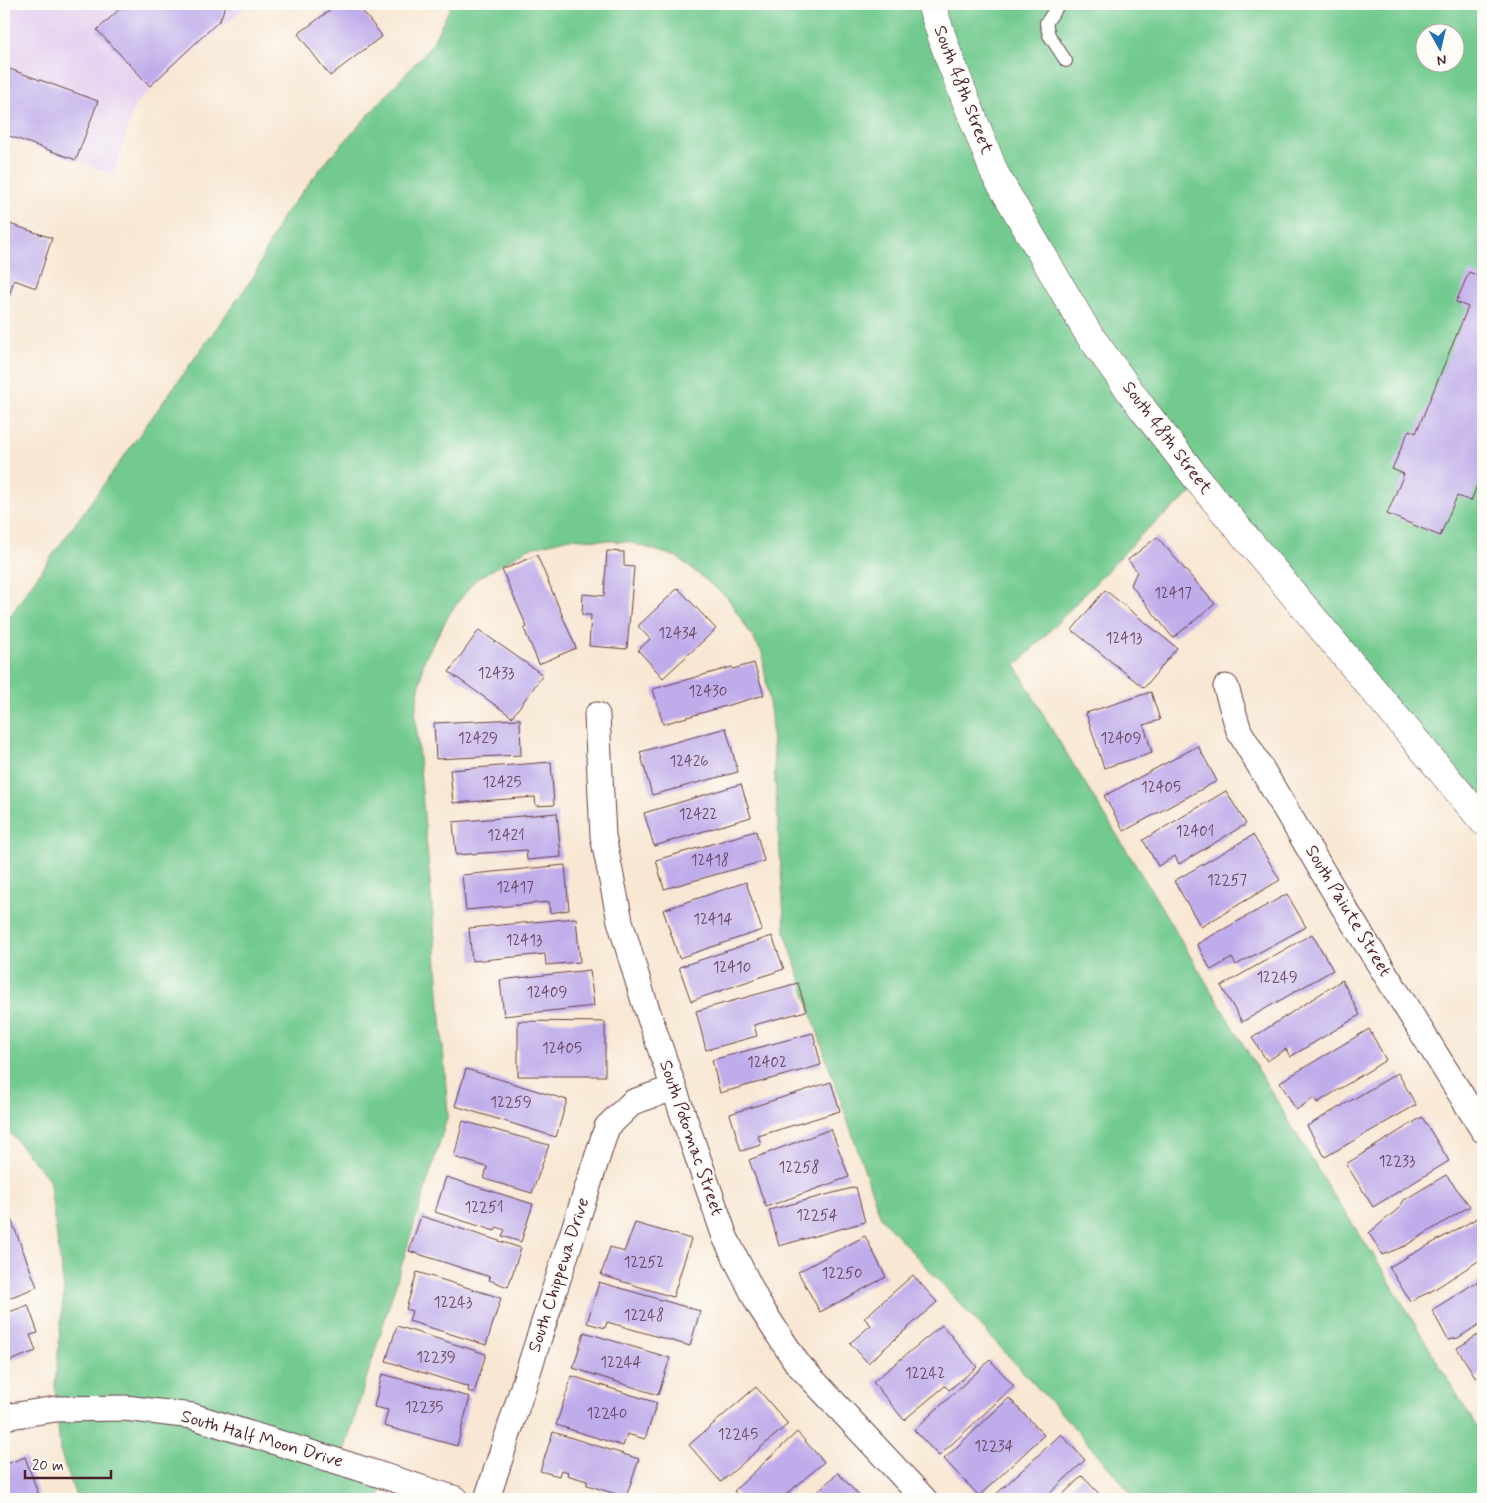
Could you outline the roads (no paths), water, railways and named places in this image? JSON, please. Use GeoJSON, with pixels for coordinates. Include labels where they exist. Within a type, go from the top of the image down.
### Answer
{"type":"FeatureCollection","features":[{"type":"Feature","properties":{"kind":"main road","name":"South 48th Street"},"geometry":{"type":"LineString","coordinates":[[931,4],[948,55],[995,174],[1088,333],[1143,409],[1202,485],[1483,821]]}},
{"type":"Feature","properties":{"kind":"street","name":"South Paiute Street"},"geometry":{"type":"LineString","coordinates":[[1226,687],[1239,731],[1349,915],[1483,1130]]}},
{"type":"Feature","properties":{"kind":"street","name":"South Potomac Street"},"geometry":{"type":"LineString","coordinates":[[597,715],[603,836],[620,921],[643,998],[725,1237],[759,1305],[798,1362],[924,1499]]}},
{"type":"Feature","properties":{"kind":"street","name":"South Chippewa Drive"},"geometry":{"type":"LineString","coordinates":[[487,1499],[607,1127],[633,1102],[674,1088]]}},
{"type":"Feature","properties":{"kind":"street","name":"South Half Moon Drive"},"geometry":{"type":"LineString","coordinates":[[4,1417],[56,1409],[125,1408],[192,1416],[456,1499]]}},
{"type":"Feature","properties":{"kind":"lane"},"geometry":{"type":"LineString","coordinates":[[1059,4],[1046,23],[1049,35],[1066,60]]}}]}
